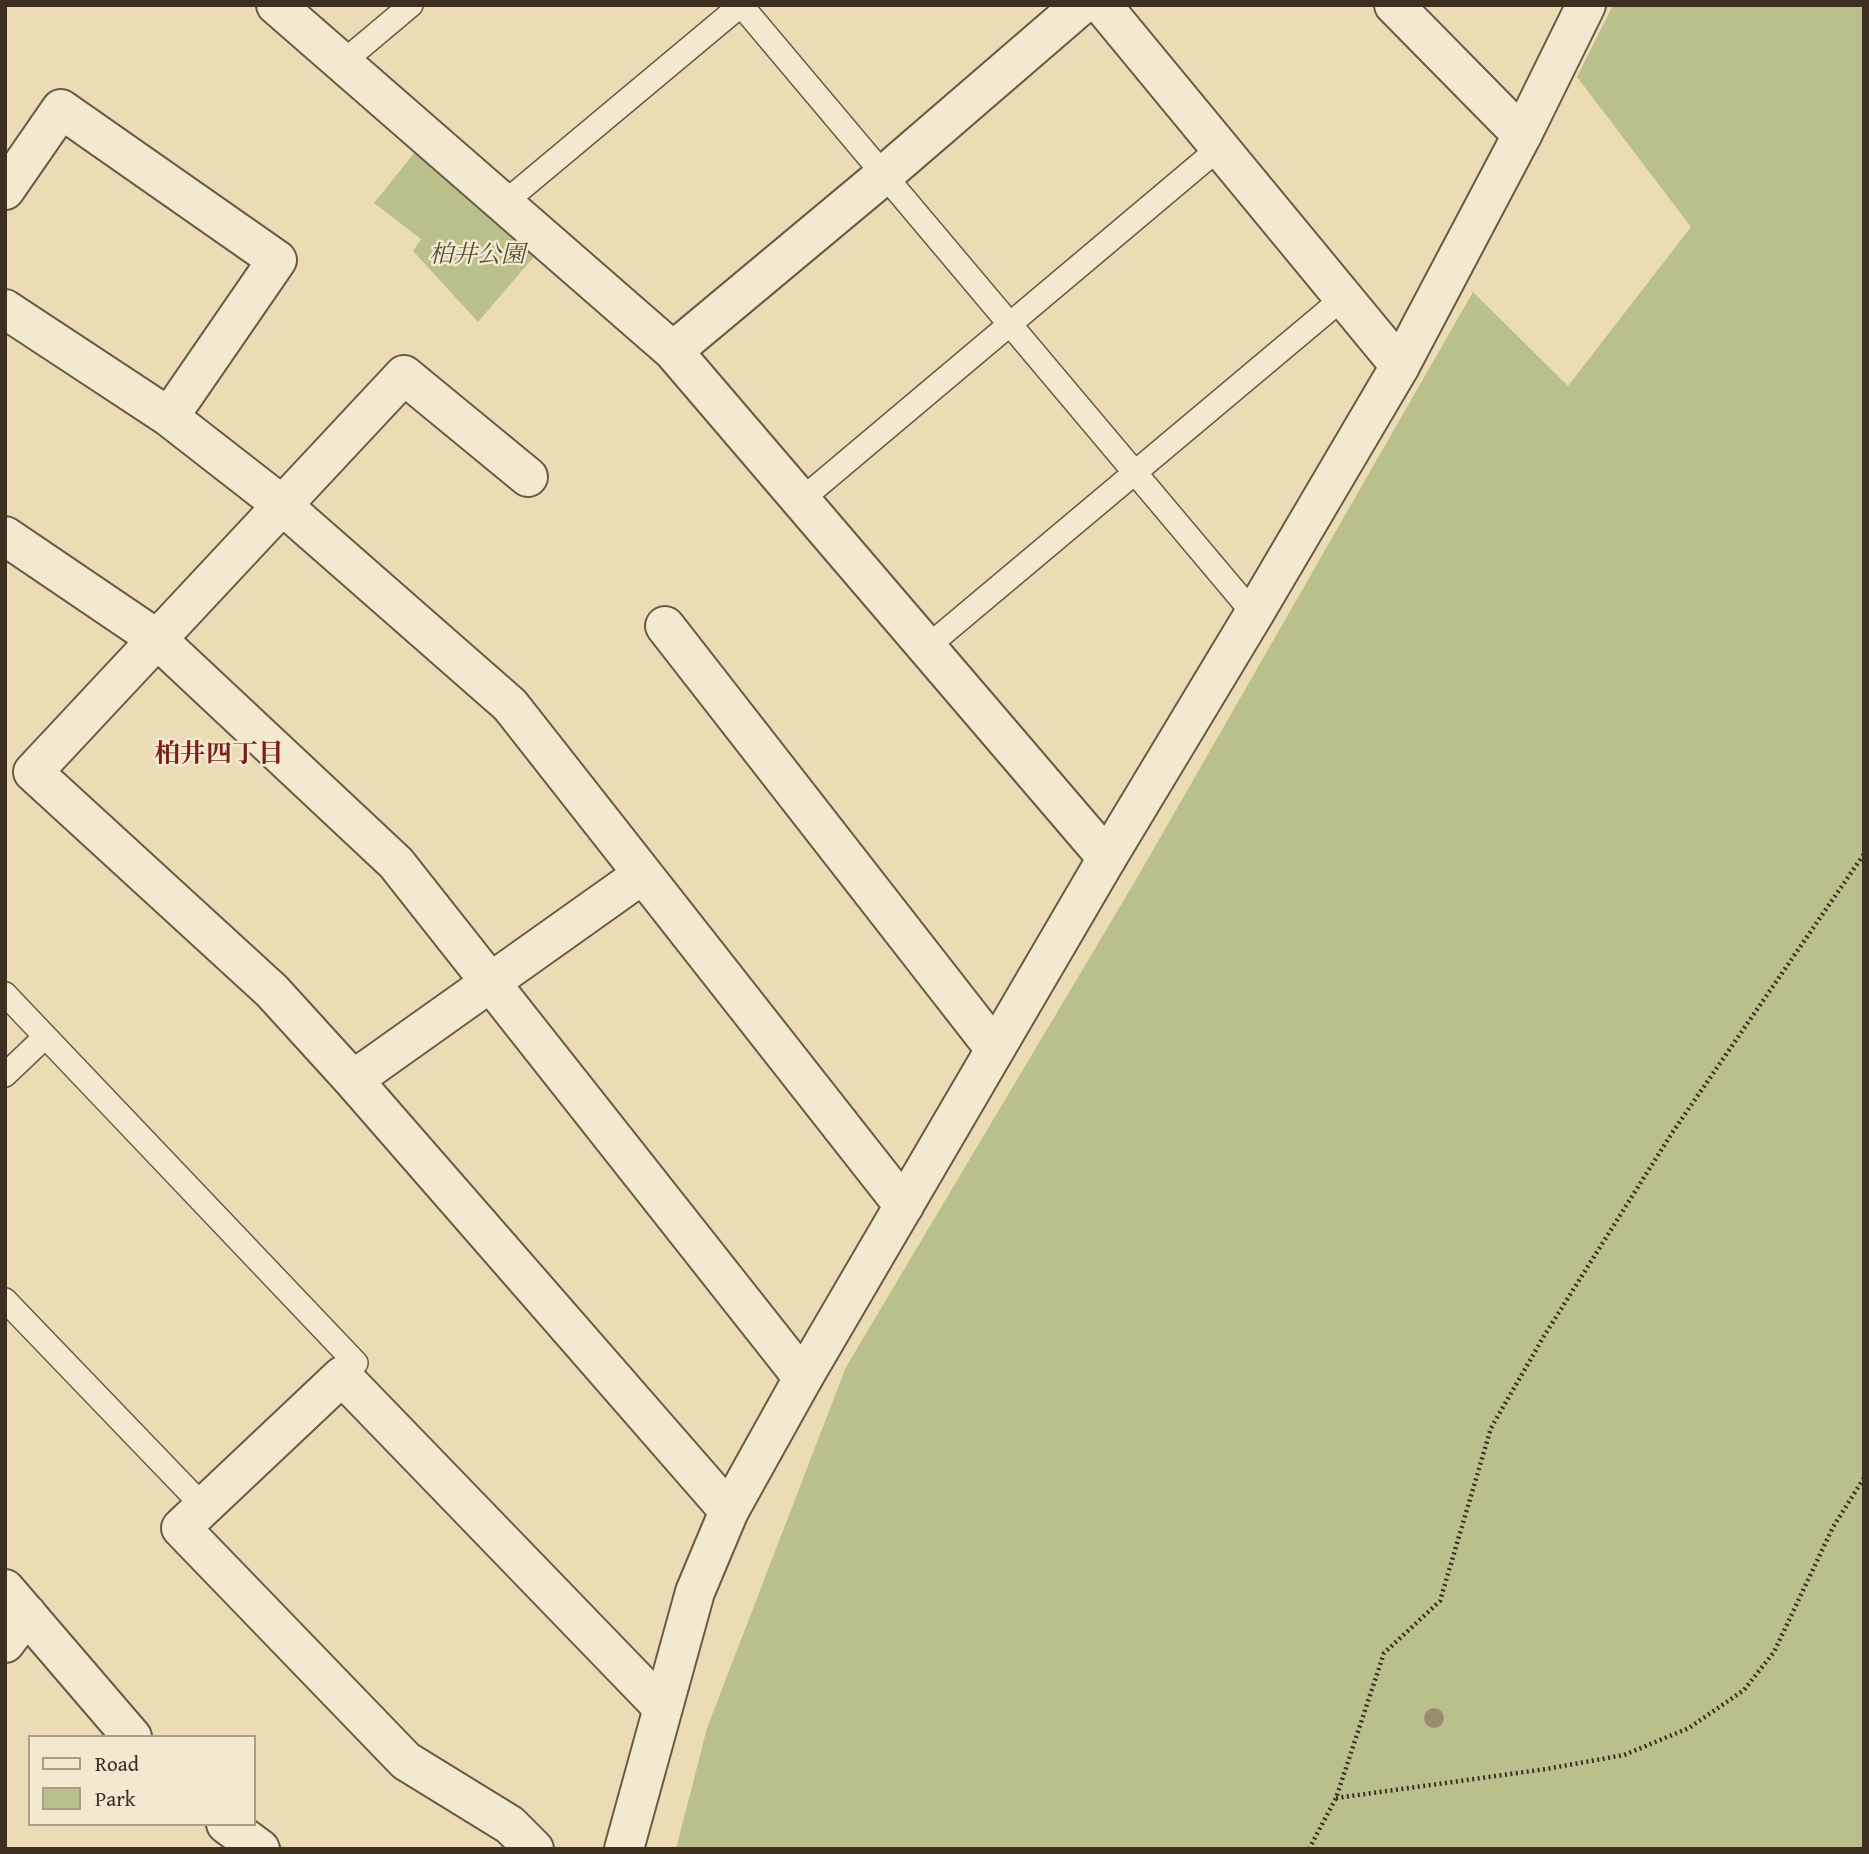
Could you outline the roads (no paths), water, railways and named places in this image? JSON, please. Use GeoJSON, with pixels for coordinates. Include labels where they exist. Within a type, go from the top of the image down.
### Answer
{"type":"FeatureCollection","features":[{"type":"Feature","properties":{"kind":"street"},"geometry":{"type":"LineString","coordinates":[[276,5],[673,351],[1107,858]]}},
{"type":"Feature","properties":{"kind":"street"},"geometry":{"type":"LineString","coordinates":[[673,351],[884,175],[1081,5]]}},
{"type":"Feature","properties":{"kind":"street"},"geometry":{"type":"LineString","coordinates":[[1102,5],[1400,366]]}},
{"type":"Feature","properties":{"kind":"street"},"geometry":{"type":"LineString","coordinates":[[1394,5],[1522,135]]}},
{"type":"Feature","properties":{"kind":"street"},"geometry":{"type":"LineString","coordinates":[[624,1849],[695,1592],[729,1511],[803,1378],[995,1049],[1400,366],[1522,135],[1586,5]]}},
{"type":"Feature","properties":{"kind":"street"},"geometry":{"type":"LineString","coordinates":[[5,190],[61,109],[277,260],[169,417]]}},
{"type":"Feature","properties":{"kind":"street"},"geometry":{"type":"LineString","coordinates":[[5,309],[169,417],[282,505],[510,705],[904,1206]]}},
{"type":"Feature","properties":{"kind":"street"},"geometry":{"type":"LineString","coordinates":[[528,477],[404,375],[33,772],[272,991],[729,1511]]}},
{"type":"Feature","properties":{"kind":"street"},"geometry":{"type":"LineString","coordinates":[[5,536],[157,639],[396,863],[803,1378]]}},
{"type":"Feature","properties":{"kind":"street"},"geometry":{"type":"LineString","coordinates":[[665,626],[995,1049]]}},
{"type":"Feature","properties":{"kind":"street"},"geometry":{"type":"LineString","coordinates":[[352,1080],[643,874]]}},
{"type":"Feature","properties":{"kind":"street"},"geometry":{"type":"LineString","coordinates":[[534,1849],[510,1825],[406,1761],[181,1528],[342,1376],[662,1707]]}},
{"type":"Feature","properties":{"kind":"street"},"geometry":{"type":"LineString","coordinates":[[12,1615],[130,1735]]}},
{"type":"Feature","properties":{"kind":"street"},"geometry":{"type":"LineString","coordinates":[[229,1826],[260,1849]]}},
{"type":"Feature","properties":{"kind":"lane"},"geometry":{"type":"LineString","coordinates":[[342,63],[411,5]]}},
{"type":"Feature","properties":{"kind":"lane"},"geometry":{"type":"LineString","coordinates":[[504,203],[741,5],[1254,614]]}},
{"type":"Feature","properties":{"kind":"lane"},"geometry":{"type":"LineString","coordinates":[[801,500],[1219,149]]}},
{"type":"Feature","properties":{"kind":"lane"},"geometry":{"type":"LineString","coordinates":[[927,648],[1343,298]]}},
{"type":"Feature","properties":{"kind":"lane"},"geometry":{"type":"LineString","coordinates":[[5,994],[356,1363],[342,1376]]}},
{"type":"Feature","properties":{"kind":"lane"},"geometry":{"type":"LineString","coordinates":[[5,1076],[45,1037]]}},
{"type":"Feature","properties":{"kind":"lane"},"geometry":{"type":"LineString","coordinates":[[5,1300],[204,1507]]}},
{"type":"Feature","properties":{"kind":"district","name":"柏井四丁目"},"geometry":{"type":"Point","coordinates":[219,755]}},
{"type":"Feature","properties":{"kind":"park label","name":"柏井公園"},"geometry":{"type":"Point","coordinates":[477,256]}}]}
